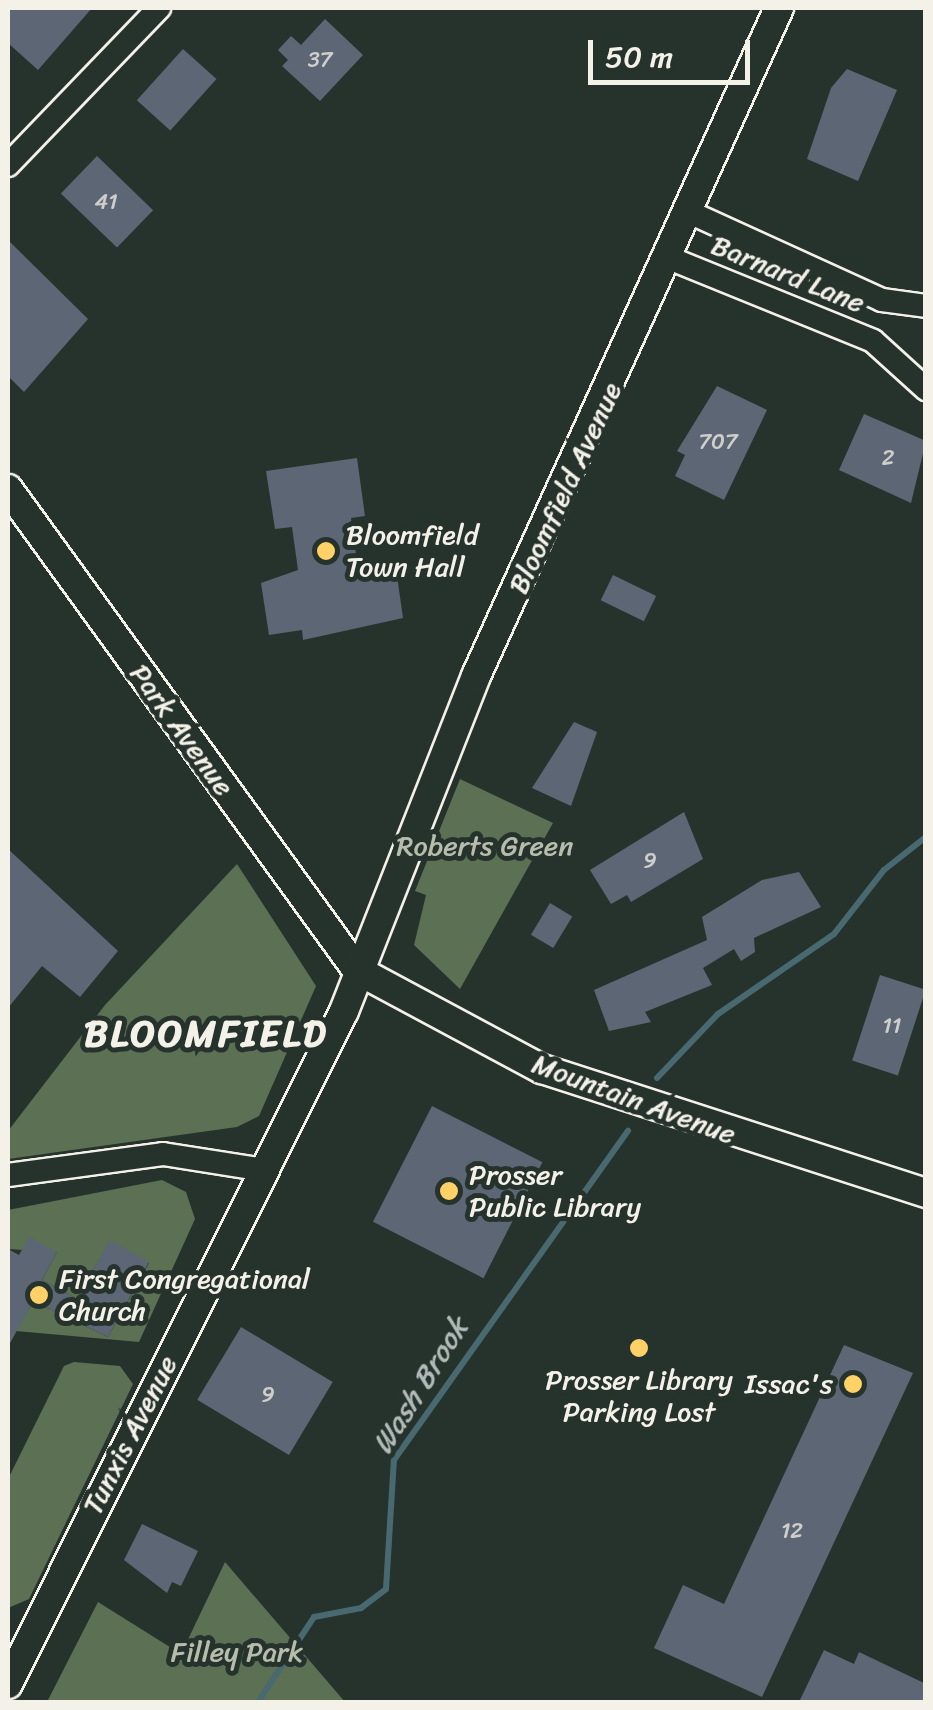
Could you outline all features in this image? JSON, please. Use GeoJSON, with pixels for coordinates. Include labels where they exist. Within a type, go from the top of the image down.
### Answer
{"type":"FeatureCollection","features":[{"type":"Feature","properties":{"kind":"main road","name":"Bloomfield Avenue"},"geometry":{"type":"LineString","coordinates":[[357,970],[476,676],[669,258],[779,8]]}},
{"type":"Feature","properties":{"kind":"main road","name":"Park Avenue"},"geometry":{"type":"LineString","coordinates":[[8,489],[357,970]]}},
{"type":"Feature","properties":{"kind":"main road","name":"Tunxis Avenue"},"geometry":{"type":"LineString","coordinates":[[8,1684],[264,1170],[357,970]]}},
{"type":"Feature","properties":{"kind":"main road","name":"Mountain Avenue"},"geometry":{"type":"LineString","coordinates":[[357,970],[542,1069],[926,1194]]}},
{"type":"Feature","properties":{"kind":"street"},"geometry":{"type":"LineString","coordinates":[[8,165],[159,8]]}},
{"type":"Feature","properties":{"kind":"street","name":"Barnard Lane"},"geometry":{"type":"LineString","coordinates":[[688,212],[882,300],[926,306]]}},
{"type":"Feature","properties":{"kind":"street","name":"Barnard Lane"},"geometry":{"type":"LineString","coordinates":[[669,258],[873,341],[926,389]]}},
{"type":"Feature","properties":{"kind":"street"},"geometry":{"type":"LineString","coordinates":[[8,1175],[163,1154],[264,1170]]}},
{"type":"Feature","properties":{"kind":"green space","name":"Roberts Green"},"geometry":{"type":"Polygon","coordinates":[[[460,779],[553,823],[460,989],[414,945],[426,895],[415,891],[460,779]]]}},
{"type":"Feature","properties":{"kind":"green space"},"geometry":{"type":"Polygon","coordinates":[[[237,864],[316,986],[259,1116],[237,1127],[8,1159],[8,1131],[105,1005],[237,864]]]}},
{"type":"Feature","properties":{"kind":"green space"},"geometry":{"type":"Polygon","coordinates":[[[162,1180],[186,1192],[195,1219],[139,1342],[16,1331],[33,1301],[108,1337],[149,1263],[110,1241],[77,1299],[42,1280],[57,1252],[8,1249],[8,1210],[162,1180]]]}},
{"type":"Feature","properties":{"kind":"green space"},"geometry":{"type":"Polygon","coordinates":[[[74,1362],[120,1366],[133,1384],[29,1599],[8,1608],[8,1479],[64,1366],[74,1362]]]}},
{"type":"Feature","properties":{"kind":"green space","name":"Filley Park"},"geometry":{"type":"Polygon","coordinates":[[[225,1562],[345,1702],[47,1702],[98,1602],[181,1654],[225,1562]]]}},
{"type":"Feature","properties":{"kind":"building"},"geometry":{"type":"Polygon","coordinates":[[[8,8],[92,8],[38,70],[8,43],[8,8]]]}},
{"type":"Feature","properties":{"kind":"building"},"geometry":{"type":"Polygon","coordinates":[[[325,19],[363,55],[320,101],[282,66],[288,60],[278,50],[291,36],[301,45],[325,19]]]}},
{"type":"Feature","properties":{"kind":"building"},"geometry":{"type":"Polygon","coordinates":[[[183,49],[216,79],[170,130],[137,100],[183,49]]]}},
{"type":"Feature","properties":{"kind":"building"},"geometry":{"type":"Polygon","coordinates":[[[847,69],[897,90],[858,181],[807,159],[831,88],[847,69]]]}},
{"type":"Feature","properties":{"kind":"building"},"geometry":{"type":"Polygon","coordinates":[[[97,156],[153,210],[117,248],[61,193],[97,156]]]}},
{"type":"Feature","properties":{"kind":"building"},"geometry":{"type":"Polygon","coordinates":[[[8,240],[88,319],[24,392],[8,376],[8,240]]]}},
{"type":"Feature","properties":{"kind":"building"},"geometry":{"type":"Polygon","coordinates":[[[717,386],[767,410],[724,500],[675,476],[685,455],[677,451],[717,386]]]}},
{"type":"Feature","properties":{"kind":"building"},"geometry":{"type":"Polygon","coordinates":[[[864,414],[926,441],[911,503],[839,470],[864,414]]]}},
{"type":"Feature","properties":{"kind":"building","name":"Bloomfield Town Hall"},"geometry":{"type":"Polygon","coordinates":[[[357,458],[365,516],[351,518],[357,562],[395,562],[403,618],[303,640],[302,630],[269,635],[261,583],[298,570],[292,527],[275,529],[266,471],[357,458]]]}},
{"type":"Feature","properties":{"kind":"building"},"geometry":{"type":"Polygon","coordinates":[[[613,575],[656,596],[644,621],[601,600],[613,575]]]}},
{"type":"Feature","properties":{"kind":"building"},"geometry":{"type":"Polygon","coordinates":[[[574,722],[597,732],[571,806],[532,788],[574,722]]]}},
{"type":"Feature","properties":{"kind":"building"},"geometry":{"type":"Polygon","coordinates":[[[684,812],[703,859],[631,902],[627,895],[611,904],[590,870],[684,812]]]}},
{"type":"Feature","properties":{"kind":"building"},"geometry":{"type":"Polygon","coordinates":[[[8,849],[118,951],[80,997],[42,966],[8,1008],[8,849]]]}},
{"type":"Feature","properties":{"kind":"building"},"geometry":{"type":"Polygon","coordinates":[[[799,872],[821,907],[754,938],[755,952],[741,961],[734,949],[703,968],[712,985],[645,1012],[651,1022],[609,1031],[594,990],[707,940],[702,917],[762,880],[799,872]]]}},
{"type":"Feature","properties":{"kind":"building"},"geometry":{"type":"Polygon","coordinates":[[[550,903],[572,916],[553,948],[531,935],[550,903]]]}},
{"type":"Feature","properties":{"kind":"building"},"geometry":{"type":"Polygon","coordinates":[[[880,975],[926,990],[898,1075],[852,1061],[880,975]]]}},
{"type":"Feature","properties":{"kind":"building","name":"Prosser Public Library"},"geometry":{"type":"Polygon","coordinates":[[[432,1106],[542,1162],[483,1278],[373,1222],[432,1106]]]}},
{"type":"Feature","properties":{"kind":"building","name":"First Congregational Church"},"geometry":{"type":"Polygon","coordinates":[[[29,1237],[57,1252],[42,1280],[77,1299],[110,1240],[149,1262],[108,1337],[33,1301],[8,1347],[8,1249],[19,1255],[29,1237]]]}},
{"type":"Feature","properties":{"kind":"building"},"geometry":{"type":"Polygon","coordinates":[[[241,1327],[333,1382],[289,1455],[197,1400],[241,1327]]]}},
{"type":"Feature","properties":{"kind":"building"},"geometry":{"type":"Polygon","coordinates":[[[844,1345],[913,1373],[762,1697],[654,1648],[683,1585],[724,1604],[844,1345]]]}},
{"type":"Feature","properties":{"kind":"building"},"geometry":{"type":"Polygon","coordinates":[[[142,1524],[198,1551],[181,1586],[172,1582],[167,1593],[124,1560],[142,1524]]]}},
{"type":"Feature","properties":{"kind":"building"},"geometry":{"type":"Polygon","coordinates":[[[824,1650],[854,1664],[859,1652],[926,1684],[926,1702],[799,1702],[824,1650]]]}},
{"type":"Feature","properties":{"kind":"waterway","name":"Wash Brook"},"geometry":{"type":"LineString","coordinates":[[657,1078],[718,1014],[834,934],[884,870],[926,837]]}},
{"type":"Feature","properties":{"kind":"waterway","name":"Wash Brook"},"geometry":{"type":"LineString","coordinates":[[258,1702],[314,1617],[361,1608],[386,1589],[394,1460],[628,1131]]}},
{"type":"Feature","properties":{"kind":"place","name":"Bloomfield Town Hall"},"geometry":{"type":"Point","coordinates":[326,551]}},
{"type":"Feature","properties":{"kind":"place","name":"Prosser Public Library"},"geometry":{"type":"Point","coordinates":[449,1191]}},
{"type":"Feature","properties":{"kind":"place","name":"First Congregational Church"},"geometry":{"type":"Point","coordinates":[39,1295]}},
{"type":"Feature","properties":{"kind":"place","name":"Prosser Library Parking Lost"},"geometry":{"type":"Point","coordinates":[639,1348]}},
{"type":"Feature","properties":{"kind":"place","name":"Issac's"},"geometry":{"type":"Point","coordinates":[853,1384]}},
{"type":"Feature","properties":{"kind":"district","name":"BLOOMFIELD"},"geometry":{"type":"Point","coordinates":[206,1034]}}]}
